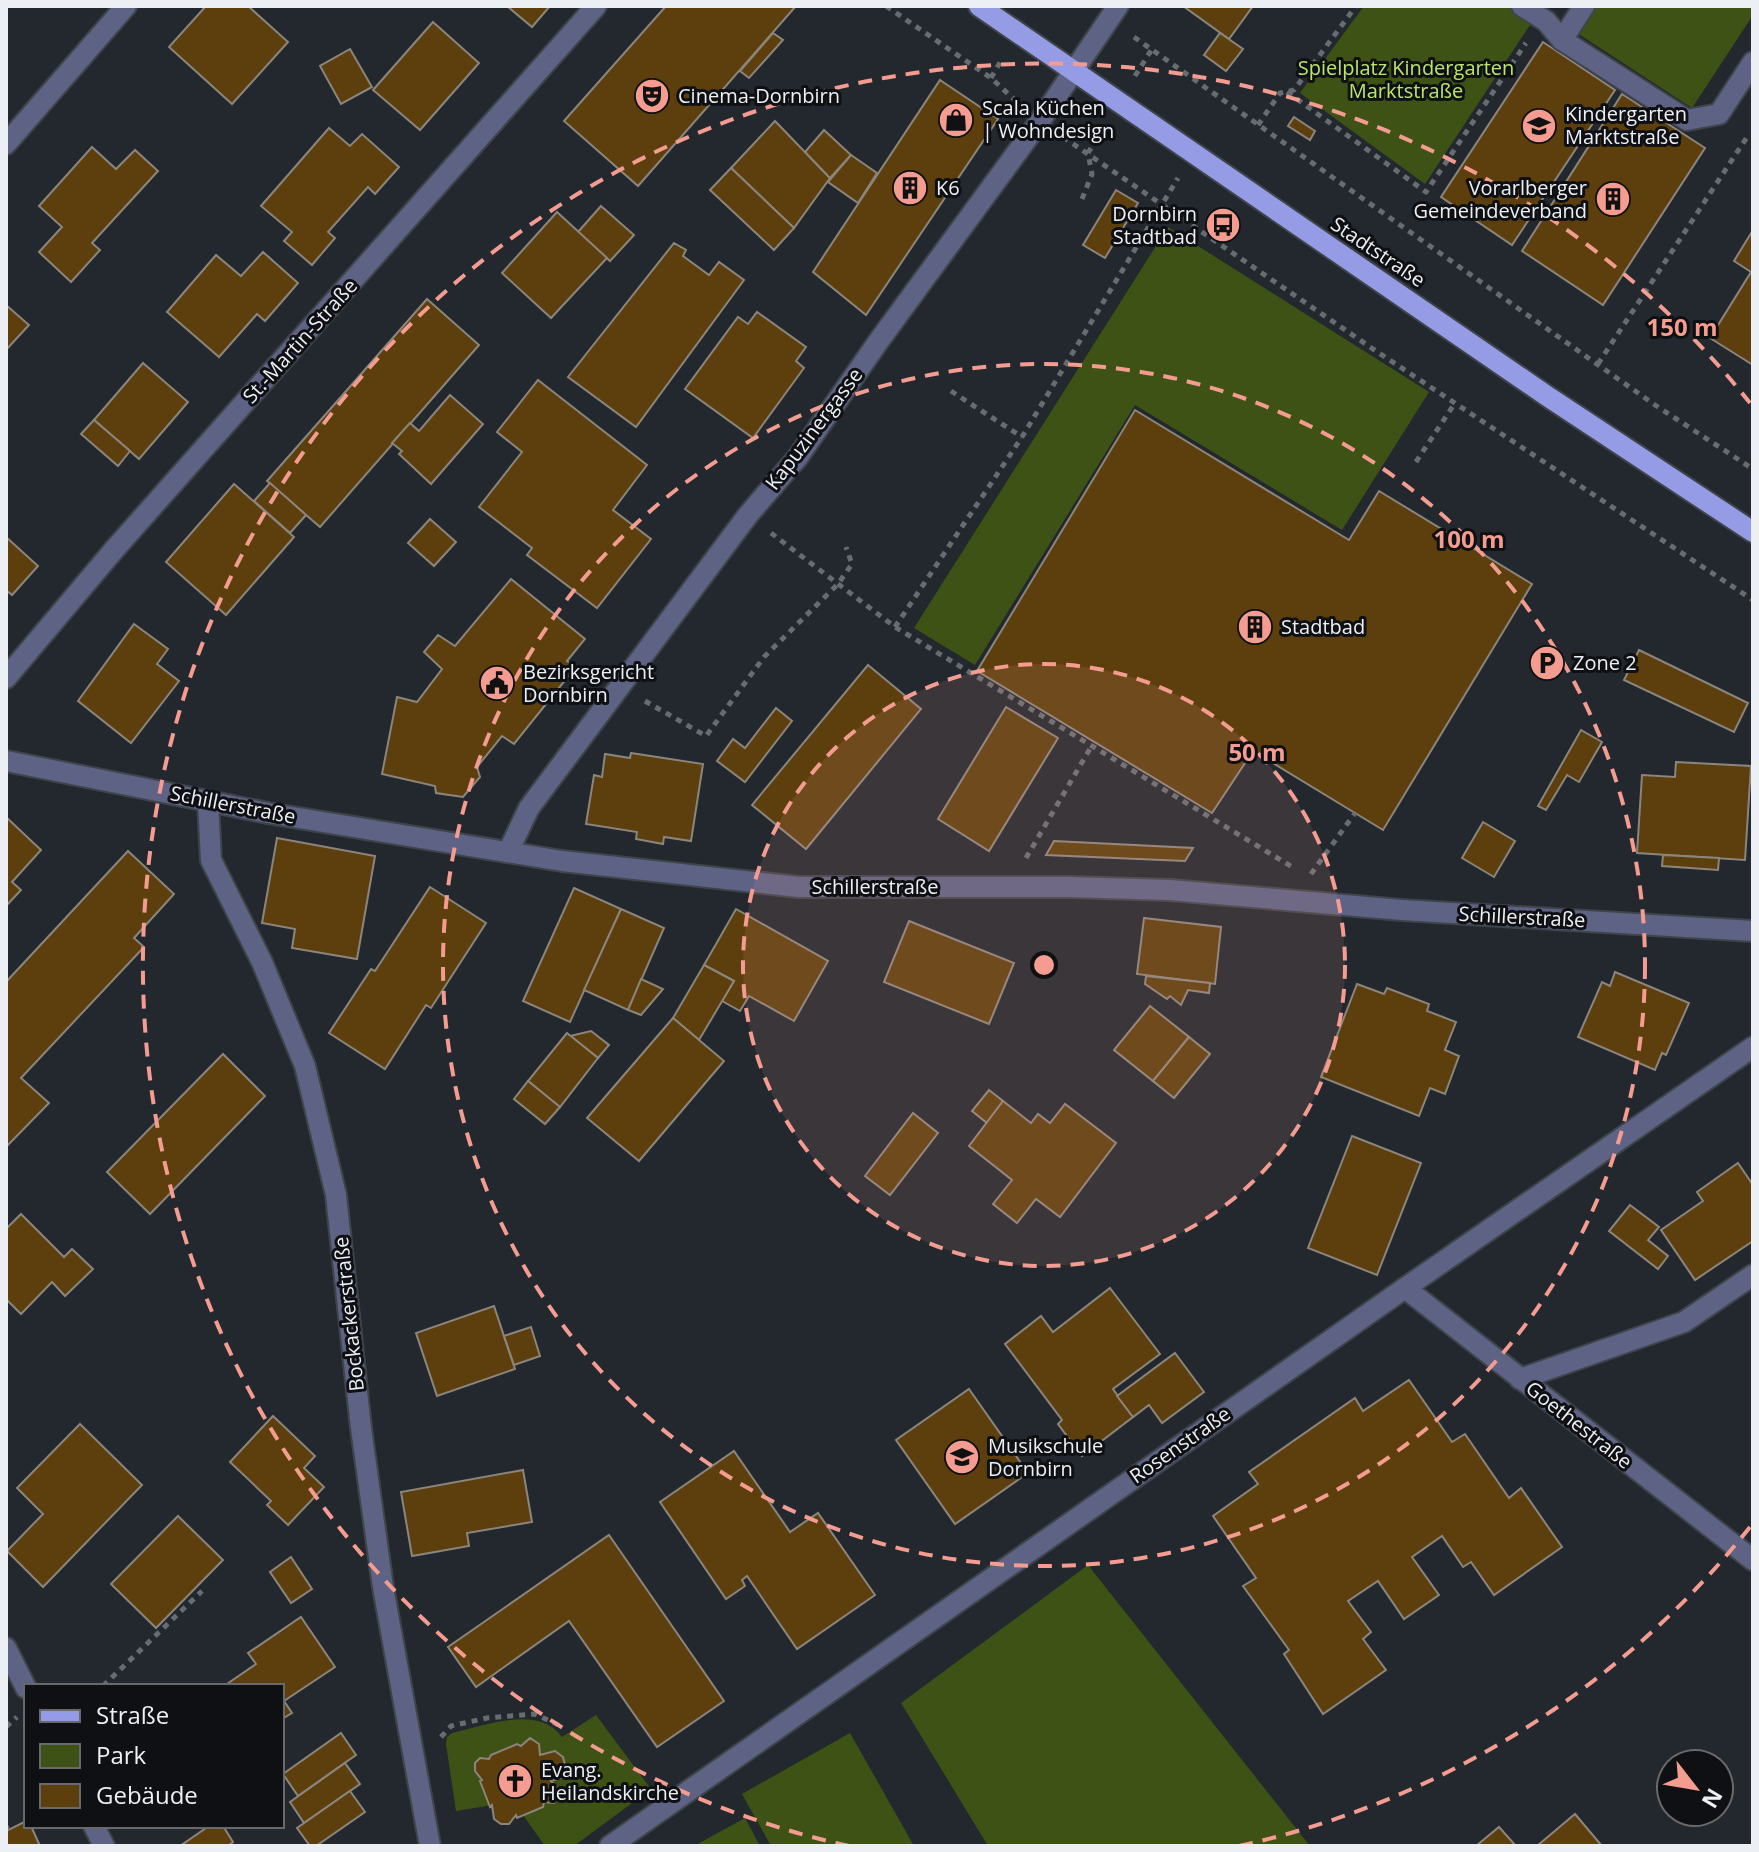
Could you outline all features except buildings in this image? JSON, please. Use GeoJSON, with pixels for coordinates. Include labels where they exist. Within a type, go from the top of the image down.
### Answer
{"type":"FeatureCollection","features":[{"type":"Feature","properties":{"kind":"main road","name":"Stadtstraße"},"geometry":{"type":"LineString","coordinates":[[979,6],[1547,396],[1753,532]]}},
{"type":"Feature","properties":{"kind":"street"},"geometry":{"type":"LineString","coordinates":[[6,144],[126,6]]}},
{"type":"Feature","properties":{"kind":"street","name":"St.-Martin-Straße"},"geometry":{"type":"LineString","coordinates":[[6,678],[113,551],[596,6]]}},
{"type":"Feature","properties":{"kind":"street"},"geometry":{"type":"LineString","coordinates":[[1522,6],[1542,19],[1562,40],[1687,120],[1719,114],[1753,62]]}},
{"type":"Feature","properties":{"kind":"street"},"geometry":{"type":"LineString","coordinates":[[1562,40],[1584,6]]}},
{"type":"Feature","properties":{"kind":"street","name":"Kapuzinergasse"},"geometry":{"type":"LineString","coordinates":[[509,850],[529,808],[748,515],[798,457],[1114,13]]}},
{"type":"Feature","properties":{"kind":"street","name":"Schillerstraße"},"geometry":{"type":"LineString","coordinates":[[6,761],[208,802],[562,861],[799,887],[1170,890],[1402,910],[1753,931]]}},
{"type":"Feature","properties":{"kind":"street","name":"Bockackerstraße"},"geometry":{"type":"LineString","coordinates":[[208,802],[211,860],[262,962],[305,1066],[336,1195],[361,1428],[383,1587],[430,1846]]}},
{"type":"Feature","properties":{"kind":"street","name":"Rosenstraße"},"geometry":{"type":"LineString","coordinates":[[610,1846],[1753,1047]]}},
{"type":"Feature","properties":{"kind":"street"},"geometry":{"type":"LineString","coordinates":[[1520,1379],[1684,1322],[1753,1275]]}},
{"type":"Feature","properties":{"kind":"street","name":"Goethestraße"},"geometry":{"type":"LineString","coordinates":[[1405,1288],[1753,1560]]}},
{"type":"Feature","properties":{"kind":"street"},"geometry":{"type":"LineString","coordinates":[[6,1648],[24,1684]]}},
{"type":"Feature","properties":{"kind":"street"},"geometry":{"type":"LineString","coordinates":[[95,1828],[104,1846]]}},
{"type":"Feature","properties":{"kind":"path"},"geometry":{"type":"LineString","coordinates":[[886,6],[991,78],[1040,121],[1161,204],[1753,600]]}},
{"type":"Feature","properties":{"kind":"path"},"geometry":{"type":"LineString","coordinates":[[1258,125],[1280,93],[1294,90],[1356,6]]}},
{"type":"Feature","properties":{"kind":"path"},"geometry":{"type":"LineString","coordinates":[[1114,13],[1258,125],[1655,405],[1753,469]]}},
{"type":"Feature","properties":{"kind":"path"},"geometry":{"type":"LineString","coordinates":[[1287,92],[1426,192],[1542,19]]}},
{"type":"Feature","properties":{"kind":"path"},"geometry":{"type":"LineString","coordinates":[[1598,364],[1749,134]]}},
{"type":"Feature","properties":{"kind":"path"},"geometry":{"type":"LineString","coordinates":[[1082,199],[1092,174],[1088,153]]}},
{"type":"Feature","properties":{"kind":"path"},"geometry":{"type":"LineString","coordinates":[[895,627],[1022,437],[1161,204]]}},
{"type":"Feature","properties":{"kind":"path"},"geometry":{"type":"LineString","coordinates":[[951,391],[1022,437]]}},
{"type":"Feature","properties":{"kind":"path"},"geometry":{"type":"LineString","coordinates":[[1416,462],[1455,403]]}},
{"type":"Feature","properties":{"kind":"path"},"geometry":{"type":"LineString","coordinates":[[748,515],[895,627],[1295,869]]}},
{"type":"Feature","properties":{"kind":"path"},"geometry":{"type":"LineString","coordinates":[[620,686],[706,736],[764,657],[838,584],[852,564],[846,547]]}},
{"type":"Feature","properties":{"kind":"path"},"geometry":{"type":"LineString","coordinates":[[1009,887],[1091,747]]}},
{"type":"Feature","properties":{"kind":"path"},"geometry":{"type":"LineString","coordinates":[[1309,877],[1355,813]]}},
{"type":"Feature","properties":{"kind":"path"},"geometry":{"type":"LineString","coordinates":[[105,1684],[202,1591]]}},
{"type":"Feature","properties":{"kind":"path"},"geometry":{"type":"LineString","coordinates":[[440,1747],[441,1736],[451,1726],[487,1718],[535,1714],[563,1727]]}},
{"type":"Feature","properties":{"kind":"green space","name":"Spielplatz Kindergarten Marktstraße"},"geometry":{"type":"Polygon","coordinates":[[[1364,6],[1508,6],[1532,22],[1425,184],[1300,93],[1364,6]]]}},
{"type":"Feature","properties":{"kind":"green space"},"geometry":{"type":"Polygon","coordinates":[[[1590,6],[1753,6],[1753,15],[1692,108],[1574,31],[1590,6]]]}},
{"type":"Feature","properties":{"kind":"green space"},"geometry":{"type":"Polygon","coordinates":[[[1168,227],[1429,392],[1342,530],[1135,405],[975,665],[914,628],[1168,227]]]}},
{"type":"Feature","properties":{"kind":"green space"},"geometry":{"type":"Polygon","coordinates":[[[1088,1565],[1310,1846],[988,1846],[901,1703],[1088,1565]]]}},
{"type":"Feature","properties":{"kind":"green space"},"geometry":{"type":"Polygon","coordinates":[[[596,1715],[651,1789],[574,1846],[545,1846],[523,1815],[517,1818],[493,1805],[456,1811],[446,1744],[447,1737],[452,1733],[495,1722],[525,1719],[552,1727],[562,1737],[596,1715]]]}},
{"type":"Feature","properties":{"kind":"green space"},"geometry":{"type":"Polygon","coordinates":[[[850,1733],[914,1846],[771,1846],[742,1794],[850,1733]]]}},
{"type":"Feature","properties":{"kind":"green space"},"geometry":{"type":"Polygon","coordinates":[[[745,1818],[760,1846],[694,1846],[745,1818]]]}},
{"type":"Feature","properties":{"kind":"place","name":"Cinema-Dornbirn"},"geometry":{"type":"Point","coordinates":[652,96]}},
{"type":"Feature","properties":{"kind":"place","name":"Scala Küchen | Wohndesign"},"geometry":{"type":"Point","coordinates":[956,120]}},
{"type":"Feature","properties":{"kind":"place","name":"Kindergarten Marktstraße"},"geometry":{"type":"Point","coordinates":[1539,126]}},
{"type":"Feature","properties":{"kind":"place","name":"K6"},"geometry":{"type":"Point","coordinates":[910,188]}},
{"type":"Feature","properties":{"kind":"place","name":"Vorarlberger Gemeindeverband"},"geometry":{"type":"Point","coordinates":[1613,199]}},
{"type":"Feature","properties":{"kind":"place","name":"Dornbirn Stadtbad"},"geometry":{"type":"Point","coordinates":[1223,225]}},
{"type":"Feature","properties":{"kind":"place","name":"Stadtbad"},"geometry":{"type":"Point","coordinates":[1255,627]}},
{"type":"Feature","properties":{"kind":"place","name":"Zone 2"},"geometry":{"type":"Point","coordinates":[1547,663]}},
{"type":"Feature","properties":{"kind":"place","name":"Bezirksgericht Dornbirn"},"geometry":{"type":"Point","coordinates":[497,683]}},
{"type":"Feature","properties":{"kind":"place","name":"Musikschule Dornbirn"},"geometry":{"type":"Point","coordinates":[962,1457]}},
{"type":"Feature","properties":{"kind":"place","name":"Evang. Heilandskirche"},"geometry":{"type":"Point","coordinates":[515,1781]}}]}
